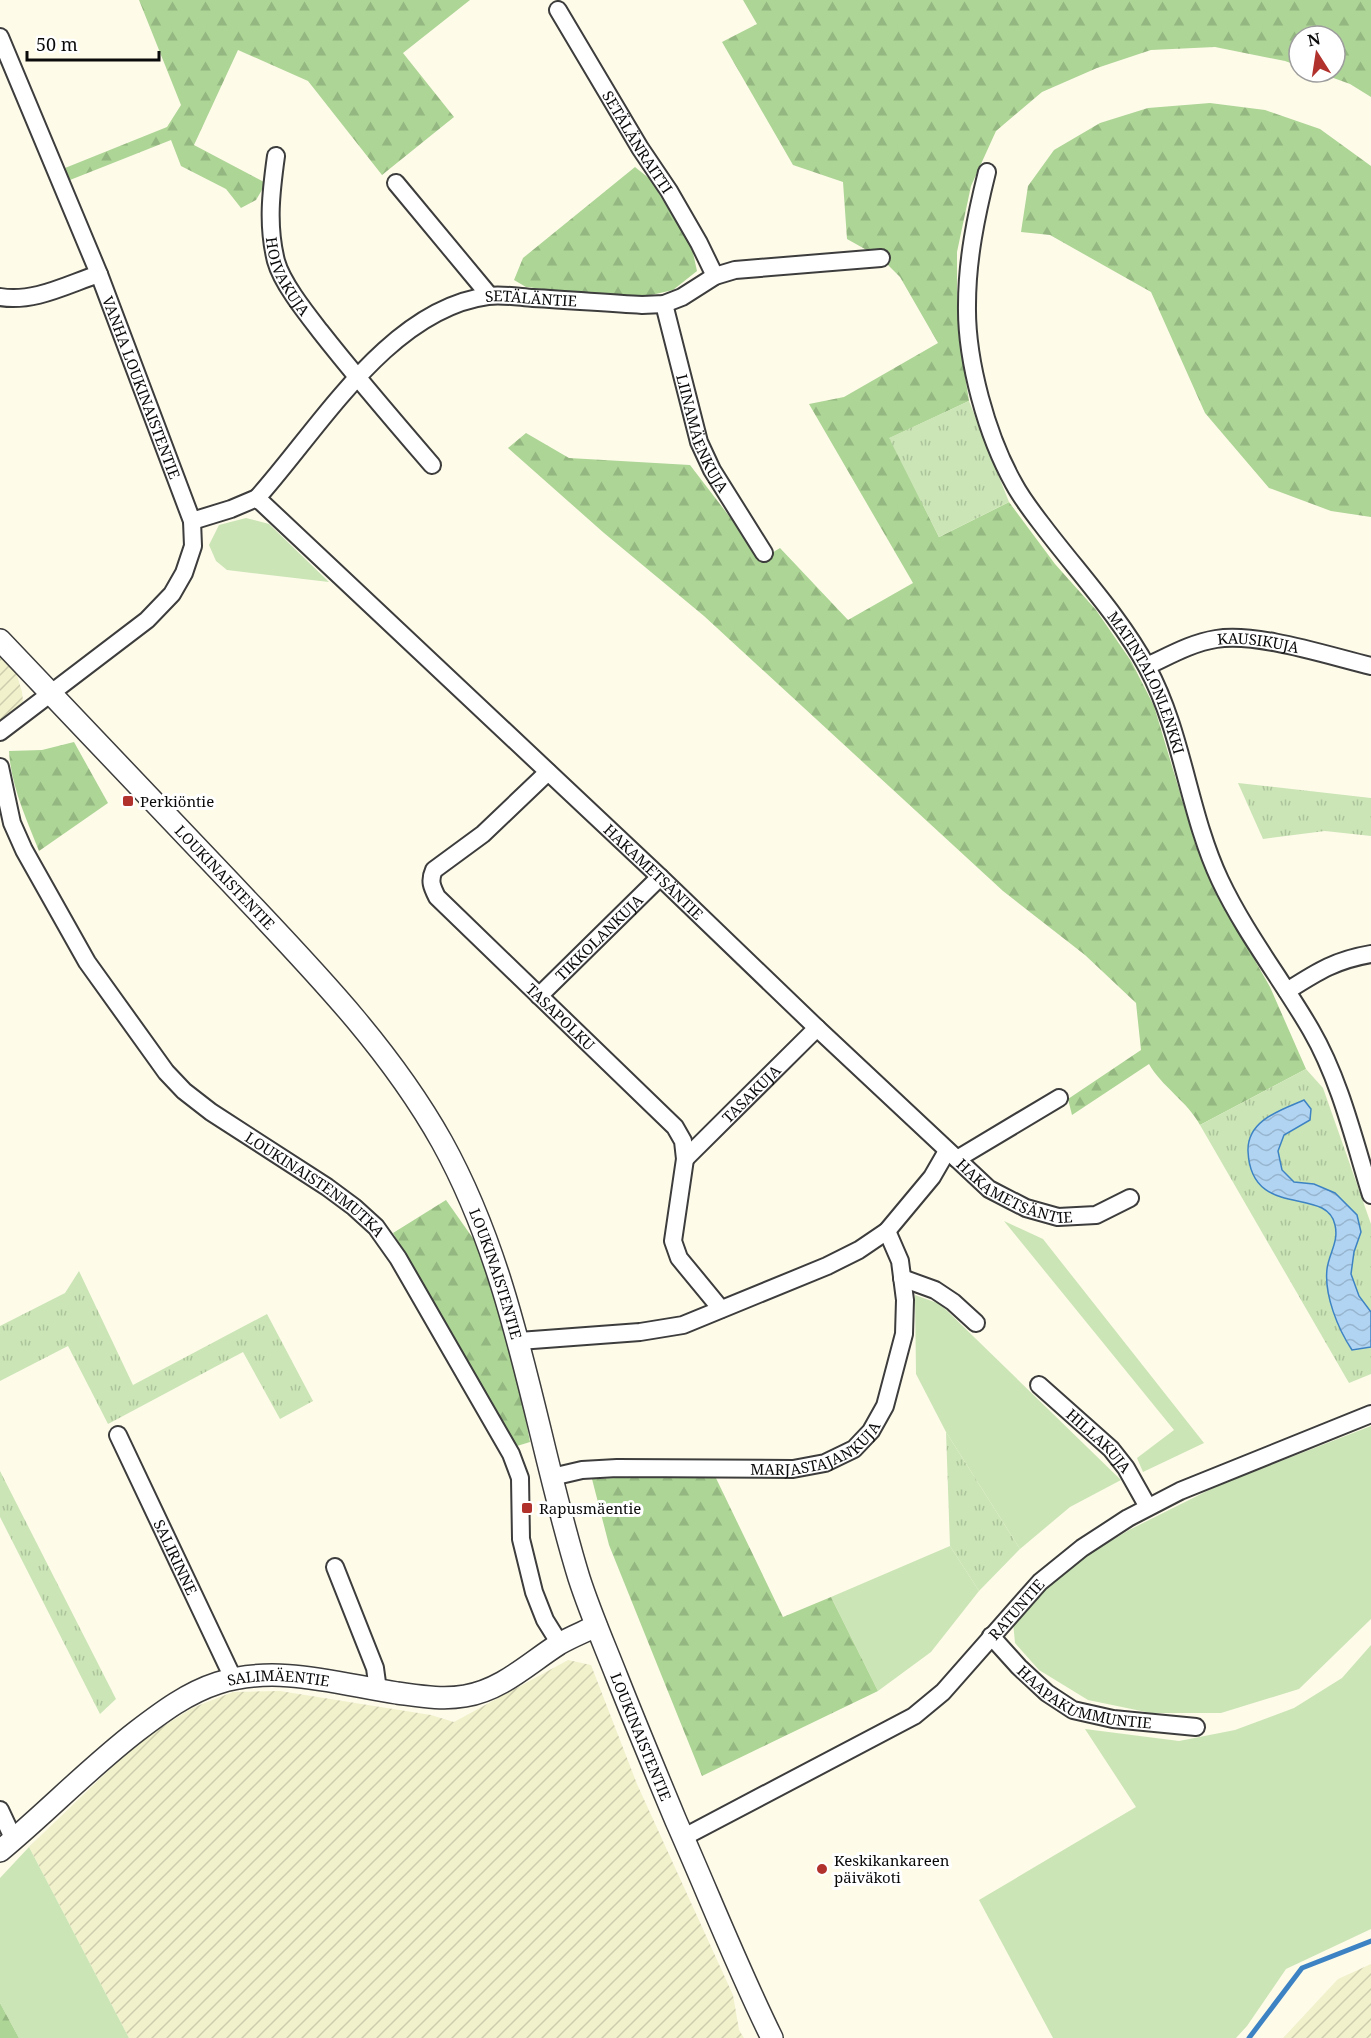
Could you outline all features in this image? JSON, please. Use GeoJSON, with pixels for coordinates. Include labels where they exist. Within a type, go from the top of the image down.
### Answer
{"type":"FeatureCollection","features":[{"type":"Feature","properties":{"kind":"street","name":"SETÄLÄNRAITTI"},"geometry":{"type":"LineString","coordinates":[[558,10],[640,148],[669,191],[715,276]]}},
{"type":"Feature","properties":{"kind":"street","name":"VANHA LOUKINAISTENTIE"},"geometry":{"type":"LineString","coordinates":[[0,37],[99,274],[192,521],[193,546],[184,573],[172,594],[147,620],[51,693]]}},
{"type":"Feature","properties":{"kind":"street","name":"HOIVAKUJA"},"geometry":{"type":"LineString","coordinates":[[276,156],[270,204],[271,235],[277,264],[301,306],[356,378],[432,465]]}},
{"type":"Feature","properties":{"kind":"street","name":"MATINTALONLENKKI"},"geometry":{"type":"LineString","coordinates":[[987,171],[976,213],[969,260],[966,308],[971,352],[980,397],[993,439],[1014,486],[1123,630],[1147,666],[1164,703],[1206,844],[1220,880],[1239,916],[1313,1032],[1334,1080],[1371,1195]]}},
{"type":"Feature","properties":{"kind":"street"},"geometry":{"type":"LineString","coordinates":[[396,183],[489,295]]}},
{"type":"Feature","properties":{"kind":"street","name":"SETÄLÄNTIE"},"geometry":{"type":"LineString","coordinates":[[257,498],[282,471],[356,378],[411,329],[432,314],[458,303],[489,295],[642,305],[664,303],[682,297],[715,276],[735,270],[881,258]]}},
{"type":"Feature","properties":{"kind":"street"},"geometry":{"type":"LineString","coordinates":[[0,297],[11,299],[33,297],[99,274]]}},
{"type":"Feature","properties":{"kind":"street","name":"LIINAMÄENKUJA"},"geometry":{"type":"LineString","coordinates":[[664,303],[699,442],[712,470],[764,553]]}},
{"type":"Feature","properties":{"kind":"street"},"geometry":{"type":"LineString","coordinates":[[192,521],[257,498]]}},
{"type":"Feature","properties":{"kind":"street","name":"HAKAMETSÄNTIE"},"geometry":{"type":"LineString","coordinates":[[257,498],[989,1189],[1026,1208],[1058,1217],[1096,1215],[1130,1198]]}},
{"type":"Feature","properties":{"kind":"street","name":"KAUSIKUJA"},"geometry":{"type":"LineString","coordinates":[[1147,666],[1193,645],[1218,639],[1266,641],[1371,666]]}},
{"type":"Feature","properties":{"kind":"street","name":"LOUKINAISTENTIE"},"geometry":{"type":"LineString","coordinates":[[0,640],[282,938],[378,1045],[410,1090],[442,1142],[466,1190],[501,1279],[579,1578],[596,1626],[684,1837],[772,2038]]}},
{"type":"Feature","properties":{"kind":"street"},"geometry":{"type":"LineString","coordinates":[[0,732],[51,693]]}},
{"type":"Feature","properties":{"kind":"street","name":"LOUKINAISTENMUTKA"},"geometry":{"type":"LineString","coordinates":[[0,767],[12,822],[24,850],[87,962],[166,1072],[184,1091],[211,1112],[327,1186],[354,1207],[376,1227],[398,1258],[511,1454],[520,1478],[521,1539],[534,1592],[545,1620],[560,1644]]}},
{"type":"Feature","properties":{"kind":"street","name":"TASAPOLKU"},"geometry":{"type":"LineString","coordinates":[[548,772],[483,834],[434,870],[430,879],[432,887],[437,897],[675,1127],[682,1141],[685,1159]]}},
{"type":"Feature","properties":{"kind":"street","name":"TIKKOLANKUJA"},"geometry":{"type":"LineString","coordinates":[[539,996],[660,877]]}},
{"type":"Feature","properties":{"kind":"street"},"geometry":{"type":"LineString","coordinates":[[1287,992],[1320,969],[1349,958],[1371,954]]}},
{"type":"Feature","properties":{"kind":"street","name":"TASAKUJA"},"geometry":{"type":"LineString","coordinates":[[685,1159],[817,1028]]}},
{"type":"Feature","properties":{"kind":"street"},"geometry":{"type":"LineString","coordinates":[[519,1341],[640,1332],[683,1325],[827,1266],[859,1250],[887,1231],[952,1155],[1059,1098]]}},
{"type":"Feature","properties":{"kind":"street"},"geometry":{"type":"LineString","coordinates":[[685,1159],[673,1241],[679,1258],[722,1310]]}},
{"type":"Feature","properties":{"kind":"street","name":"MARJASTAJANKUJA"},"geometry":{"type":"LineString","coordinates":[[552,1477],[582,1470],[617,1468],[793,1469],[825,1463],[854,1449],[871,1431],[885,1406],[904,1334],[905,1300],[900,1261],[887,1231]]}},
{"type":"Feature","properties":{"kind":"street"},"geometry":{"type":"LineString","coordinates":[[902,1278],[935,1290],[953,1302],[976,1323]]}},
{"type":"Feature","properties":{"kind":"street","name":"HILLAKUJA"},"geometry":{"type":"LineString","coordinates":[[1040,1385],[1111,1449],[1126,1468],[1148,1508]]}},
{"type":"Feature","properties":{"kind":"street","name":"RATUNTIE"},"geometry":{"type":"LineString","coordinates":[[684,1837],[914,1716],[943,1692],[1040,1582],[1082,1548],[1128,1518],[1180,1491],[1371,1414]]}},
{"type":"Feature","properties":{"kind":"street","name":"SALIRINNE"},"geometry":{"type":"LineString","coordinates":[[118,1435],[233,1678]]}},
{"type":"Feature","properties":{"kind":"street"},"geometry":{"type":"LineString","coordinates":[[335,1567],[375,1668],[378,1690]]}},
{"type":"Feature","properties":{"kind":"street","name":"SALIMÄENTIE"},"geometry":{"type":"LineString","coordinates":[[7,1845],[104,1756],[166,1708],[196,1691],[233,1678],[272,1675],[321,1680],[440,1699],[467,1696],[491,1688],[518,1673],[560,1644],[596,1626]]}},
{"type":"Feature","properties":{"kind":"street","name":"HAAPAKUMMUNTIE"},"geometry":{"type":"LineString","coordinates":[[992,1636],[1019,1667],[1073,1710],[1113,1719],[1196,1727]]}},
{"type":"Feature","properties":{"kind":"street"},"geometry":{"type":"LineString","coordinates":[[0,1810],[7,1845]]}},
{"type":"Feature","properties":{"kind":"green space"},"geometry":{"type":"Polygon","coordinates":[[[139,0],[470,0],[403,53],[454,117],[382,175],[308,81],[238,50],[194,145],[266,183],[256,200],[241,208],[226,189],[181,166],[171,140],[70,180],[65,168],[167,127],[181,105],[139,0]]]}},
{"type":"Feature","properties":{"kind":"green space"},"geometry":{"type":"Polygon","coordinates":[[[743,0],[1371,0],[1371,97],[1347,83],[1347,24],[1287,24],[1287,62],[1215,47],[1151,50],[1097,68],[1042,92],[996,131],[971,186],[957,252],[957,304],[969,401],[890,438],[939,537],[1009,502],[1055,564],[1096,610],[1131,661],[1154,706],[1196,846],[1225,908],[1270,987],[1306,1069],[1200,1125],[1195,1116],[1149,1064],[1072,1115],[1068,1099],[1141,1050],[1136,1003],[1085,955],[1003,891],[704,616],[604,533],[508,448],[526,433],[569,458],[690,465],[762,559],[780,548],[848,620],[913,583],[809,404],[844,397],[938,343],[900,277],[881,258],[847,239],[843,182],[793,165],[722,42],[757,24],[743,0]]]}},
{"type":"Feature","properties":{"kind":"green space"},"geometry":{"type":"Polygon","coordinates":[[[1210,103],[1265,110],[1320,129],[1371,166],[1371,517],[1331,511],[1269,488],[1205,413],[1151,292],[1050,235],[1021,232],[1028,186],[1054,150],[1100,123],[1148,108],[1210,103]]]}},
{"type":"Feature","properties":{"kind":"green space"},"geometry":{"type":"Polygon","coordinates":[[[635,167],[650,179],[692,248],[697,271],[673,290],[634,299],[526,287],[514,280],[523,258],[635,167]]]}},
{"type":"Feature","properties":{"kind":"green space"},"geometry":{"type":"Polygon","coordinates":[[[969,401],[1009,502],[939,537],[889,438],[969,401]]]}},
{"type":"Feature","properties":{"kind":"green space"},"geometry":{"type":"Polygon","coordinates":[[[246,518],[269,524],[329,582],[227,570],[216,561],[209,545],[219,525],[246,518]]]}},
{"type":"Feature","properties":{"kind":"green space"},"geometry":{"type":"Polygon","coordinates":[[[0,657],[17,675],[23,701],[21,706],[0,722],[0,657]]]}},
{"type":"Feature","properties":{"kind":"green space"},"geometry":{"type":"Polygon","coordinates":[[[74,742],[108,803],[39,851],[16,789],[9,751],[42,750],[74,742]]]}},
{"type":"Feature","properties":{"kind":"green space"},"geometry":{"type":"Polygon","coordinates":[[[1238,783],[1371,798],[1371,836],[1325,831],[1263,839],[1238,783]]]}},
{"type":"Feature","properties":{"kind":"green space"},"geometry":{"type":"Polygon","coordinates":[[[1306,1069],[1323,1088],[1371,1224],[1371,1374],[1349,1383],[1200,1125],[1306,1069]]]}},
{"type":"Feature","properties":{"kind":"green space"},"geometry":{"type":"Polygon","coordinates":[[[446,1200],[477,1244],[510,1337],[530,1442],[517,1446],[393,1233],[446,1200]]]}},
{"type":"Feature","properties":{"kind":"green space"},"geometry":{"type":"Polygon","coordinates":[[[1004,1221],[1043,1239],[1204,1443],[1143,1472],[1137,1458],[1174,1430],[1004,1221]]]}},
{"type":"Feature","properties":{"kind":"green space"},"geometry":{"type":"Polygon","coordinates":[[[79,1271],[133,1385],[267,1314],[313,1401],[280,1419],[243,1352],[108,1424],[68,1346],[0,1381],[0,1326],[65,1293],[79,1271]]]}},
{"type":"Feature","properties":{"kind":"green space"},"geometry":{"type":"Polygon","coordinates":[[[915,1295],[940,1304],[1121,1480],[1070,1507],[1020,1549],[946,1432],[916,1374],[915,1295]]]}},
{"type":"Feature","properties":{"kind":"green space"},"geometry":{"type":"Polygon","coordinates":[[[1371,1426],[1371,1619],[1299,1689],[1221,1713],[1151,1713],[1088,1700],[1039,1670],[1015,1643],[1013,1622],[1068,1567],[1129,1530],[1219,1485],[1371,1426]]]}},
{"type":"Feature","properties":{"kind":"green space"},"geometry":{"type":"Polygon","coordinates":[[[946,1432],[1020,1549],[979,1591],[950,1546],[946,1432]]]}},
{"type":"Feature","properties":{"kind":"green space"},"geometry":{"type":"Polygon","coordinates":[[[0,1471],[116,1699],[100,1714],[0,1517],[0,1471]]]}},
{"type":"Feature","properties":{"kind":"green space"},"geometry":{"type":"Polygon","coordinates":[[[714,1474],[783,1617],[831,1597],[878,1691],[702,1776],[609,1545],[592,1479],[714,1474]]]}},
{"type":"Feature","properties":{"kind":"green space"},"geometry":{"type":"Polygon","coordinates":[[[950,1546],[979,1591],[931,1652],[878,1691],[831,1597],[950,1546]]]}},
{"type":"Feature","properties":{"kind":"green space"},"geometry":{"type":"Polygon","coordinates":[[[1371,1645],[1371,1929],[1286,1969],[1247,2026],[1236,2038],[1053,2038],[979,1900],[1136,1807],[1085,1729],[1179,1741],[1235,1730],[1294,1708],[1342,1678],[1371,1645]]]}},
{"type":"Feature","properties":{"kind":"green space"},"geometry":{"type":"Polygon","coordinates":[[[568,1660],[591,1665],[637,1784],[733,1995],[739,2030],[744,2038],[129,2038],[29,1847],[137,1743],[192,1708],[233,1692],[280,1691],[431,1715],[454,1722],[568,1660]]]}},
{"type":"Feature","properties":{"kind":"green space"},"geometry":{"type":"Polygon","coordinates":[[[29,1847],[129,2038],[19,2038],[0,2003],[0,1878],[29,1847]]]}},
{"type":"Feature","properties":{"kind":"green space"},"geometry":{"type":"Polygon","coordinates":[[[1371,1964],[1371,2038],[1283,2038],[1338,1979],[1371,1964]]]}},
{"type":"Feature","properties":{"kind":"green space"},"geometry":{"type":"Polygon","coordinates":[[[0,2003],[19,2038],[0,2038],[0,2003]]]}},
{"type":"Feature","properties":{"kind":"water"},"geometry":{"type":"Polygon","coordinates":[[[1304,1100],[1311,1109],[1310,1120],[1284,1135],[1278,1151],[1282,1170],[1294,1182],[1314,1184],[1335,1193],[1357,1215],[1361,1232],[1354,1252],[1351,1274],[1359,1296],[1371,1312],[1371,1347],[1352,1350],[1333,1311],[1328,1290],[1327,1269],[1336,1231],[1329,1213],[1318,1206],[1275,1195],[1262,1186],[1252,1173],[1248,1151],[1253,1131],[1276,1112],[1304,1100]]]}},
{"type":"Feature","properties":{"kind":"waterway"},"geometry":{"type":"LineString","coordinates":[[1249,2038],[1302,1968],[1371,1941]]}},
{"type":"Feature","properties":{"kind":"place","name":"Perkiöntie"},"geometry":{"type":"Point","coordinates":[128,801]}},
{"type":"Feature","properties":{"kind":"place","name":"Rapusmäentie"},"geometry":{"type":"Point","coordinates":[527,1508]}},
{"type":"Feature","properties":{"kind":"place","name":"Keskikankareen päiväkoti"},"geometry":{"type":"Point","coordinates":[822,1869]}}]}
